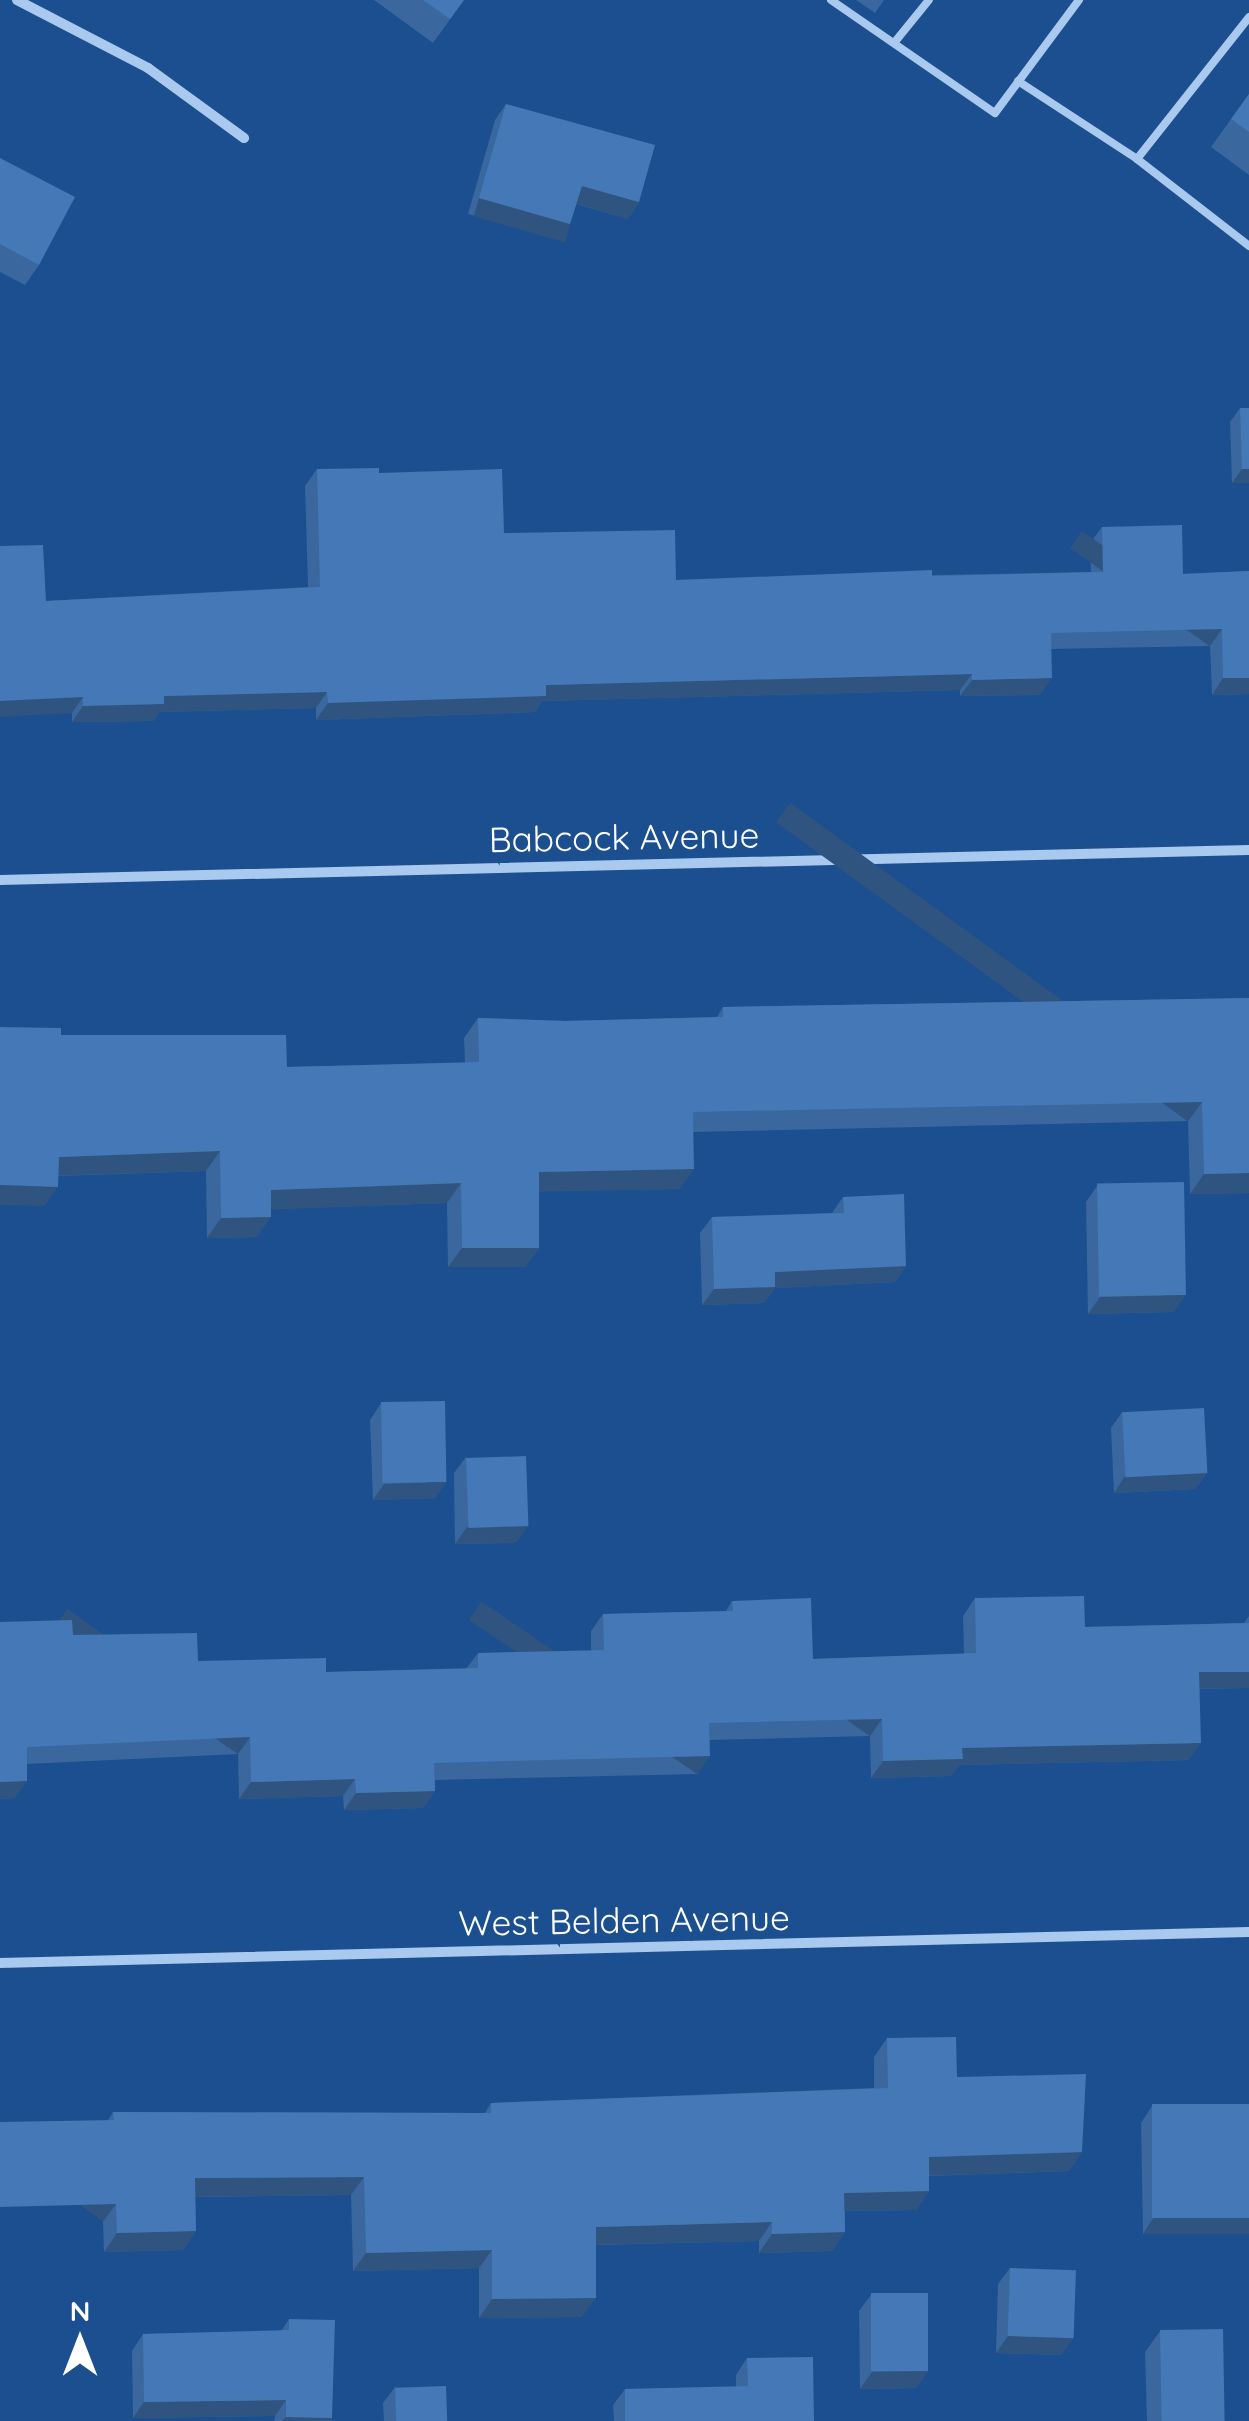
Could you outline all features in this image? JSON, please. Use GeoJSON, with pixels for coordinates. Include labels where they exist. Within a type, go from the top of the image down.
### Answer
{"type":"FeatureCollection","features":[{"type":"Feature","properties":{"kind":"street"},"geometry":{"type":"LineString","coordinates":[[17,0],[148,68],[244,138]]}},
{"type":"Feature","properties":{"kind":"street","name":"Babcock Avenue"},"geometry":{"type":"LineString","coordinates":[[0,880],[1249,850]]}},
{"type":"Feature","properties":{"kind":"street","name":"West Belden Avenue"},"geometry":{"type":"LineString","coordinates":[[0,1963],[1249,1932]]}},
{"type":"Feature","properties":{"kind":"lane"},"geometry":{"type":"LineString","coordinates":[[832,0],[995,113],[1079,0]]}},
{"type":"Feature","properties":{"kind":"lane"},"geometry":{"type":"LineString","coordinates":[[894,42],[929,0]]}},
{"type":"Feature","properties":{"kind":"lane"},"geometry":{"type":"LineString","coordinates":[[1137,159],[1249,17]]}},
{"type":"Feature","properties":{"kind":"lane"},"geometry":{"type":"LineString","coordinates":[[1018,81],[1137,159],[1249,246]]}},
{"type":"Feature","properties":{"kind":"building"},"geometry":{"type":"Polygon","coordinates":[[[423,0],[464,0],[450,19],[423,0]]]}},
{"type":"Feature","properties":{"kind":"building"},"geometry":{"type":"Polygon","coordinates":[[[1249,94],[1249,132],[1231,119],[1249,94]]]}},
{"type":"Feature","properties":{"kind":"building"},"geometry":{"type":"Polygon","coordinates":[[[506,104],[655,145],[639,202],[582,186],[570,224],[479,198],[506,104]]]}},
{"type":"Feature","properties":{"kind":"building"},"geometry":{"type":"Polygon","coordinates":[[[0,158],[75,197],[39,265],[0,244],[0,158]]]}},
{"type":"Feature","properties":{"kind":"building"},"geometry":{"type":"Polygon","coordinates":[[[1240,408],[1249,408],[1249,469],[1242,469],[1240,408]]]}},
{"type":"Feature","properties":{"kind":"building"},"geometry":{"type":"Polygon","coordinates":[[[379,468],[379,473],[502,469],[504,533],[675,530],[676,580],[932,570],[932,576],[1103,572],[1102,527],[1182,525],[1183,574],[1249,571],[1249,678],[1223,678],[1222,629],[1051,633],[1052,678],[972,680],[972,674],[546,685],[546,696],[328,703],[327,692],[164,696],[164,704],[83,706],[83,697],[0,701],[0,546],[43,545],[46,601],[320,587],[317,469],[379,468]]]}},
{"type":"Feature","properties":{"kind":"building"},"geometry":{"type":"Polygon","coordinates":[[[1249,998],[1249,1173],[1204,1174],[1202,1102],[693,1112],[694,1169],[539,1172],[539,1248],[462,1248],[461,1183],[271,1190],[271,1217],[221,1218],[220,1151],[59,1157],[58,1187],[0,1185],[0,1027],[61,1028],[61,1035],[286,1035],[287,1067],[479,1062],[478,1018],[565,1021],[723,1017],[723,1007],[1249,998]]]}},
{"type":"Feature","properties":{"kind":"building"},"geometry":{"type":"Polygon","coordinates":[[[1184,1182],[1186,1295],[1099,1297],[1097,1184],[1184,1182]]]}},
{"type":"Feature","properties":{"kind":"building"},"geometry":{"type":"Polygon","coordinates":[[[904,1194],[906,1266],[775,1272],[775,1287],[714,1289],[712,1217],[844,1213],[843,1197],[904,1194]]]}},
{"type":"Feature","properties":{"kind":"building"},"geometry":{"type":"Polygon","coordinates":[[[445,1401],[446,1482],[382,1483],[381,1402],[445,1401]]]}},
{"type":"Feature","properties":{"kind":"building"},"geometry":{"type":"Polygon","coordinates":[[[1204,1408],[1207,1473],[1126,1477],[1122,1412],[1204,1408]]]}},
{"type":"Feature","properties":{"kind":"building"},"geometry":{"type":"Polygon","coordinates":[[[526,1456],[528,1526],[468,1528],[466,1458],[526,1456]]]}},
{"type":"Feature","properties":{"kind":"building"},"geometry":{"type":"Polygon","coordinates":[[[1084,1596],[1085,1627],[1249,1623],[1249,1672],[1199,1672],[1201,1743],[962,1748],[963,1759],[883,1761],[882,1719],[709,1723],[710,1756],[434,1763],[435,1791],[356,1793],[355,1779],[251,1782],[250,1737],[27,1747],[27,1781],[0,1782],[0,1622],[72,1620],[73,1635],[197,1633],[198,1661],[326,1658],[326,1672],[478,1668],[478,1653],[604,1650],[603,1614],[733,1611],[732,1601],[811,1598],[813,1659],[976,1653],[975,1598],[1084,1596]]]}},
{"type":"Feature","properties":{"kind":"building"},"geometry":{"type":"Polygon","coordinates":[[[956,2037],[957,2077],[1086,2074],[1082,2152],[929,2157],[929,2191],[844,2193],[845,2232],[772,2234],[772,2222],[596,2227],[596,2298],[492,2299],[492,2250],[366,2253],[364,2177],[195,2178],[196,2231],[117,2233],[116,2204],[0,2207],[0,2122],[114,2120],[113,2112],[491,2113],[491,2103],[888,2088],[887,2038],[956,2037]]]}},
{"type":"Feature","properties":{"kind":"building"},"geometry":{"type":"Polygon","coordinates":[[[1152,2104],[1249,2104],[1249,2218],[1152,2218],[1152,2104]]]}},
{"type":"Feature","properties":{"kind":"building"},"geometry":{"type":"Polygon","coordinates":[[[1010,2268],[1076,2270],[1074,2338],[1008,2336],[1010,2268]]]}},
{"type":"Feature","properties":{"kind":"building"},"geometry":{"type":"Polygon","coordinates":[[[871,2293],[928,2293],[928,2371],[871,2371],[871,2293]]]}},
{"type":"Feature","properties":{"kind":"building"},"geometry":{"type":"Polygon","coordinates":[[[289,2319],[335,2320],[332,2418],[286,2417],[286,2400],[144,2402],[143,2334],[289,2330],[289,2319]]]}},
{"type":"Feature","properties":{"kind":"building"},"geometry":{"type":"Polygon","coordinates":[[[1223,2329],[1225,2421],[1162,2421],[1160,2330],[1223,2329]]]}},
{"type":"Feature","properties":{"kind":"building"},"geometry":{"type":"Polygon","coordinates":[[[813,2357],[814,2421],[625,2421],[625,2389],[748,2386],[747,2358],[813,2357]]]}},
{"type":"Feature","properties":{"kind":"building"},"geometry":{"type":"Polygon","coordinates":[[[446,2386],[447,2421],[396,2421],[395,2388],[446,2386]]]}}]}
